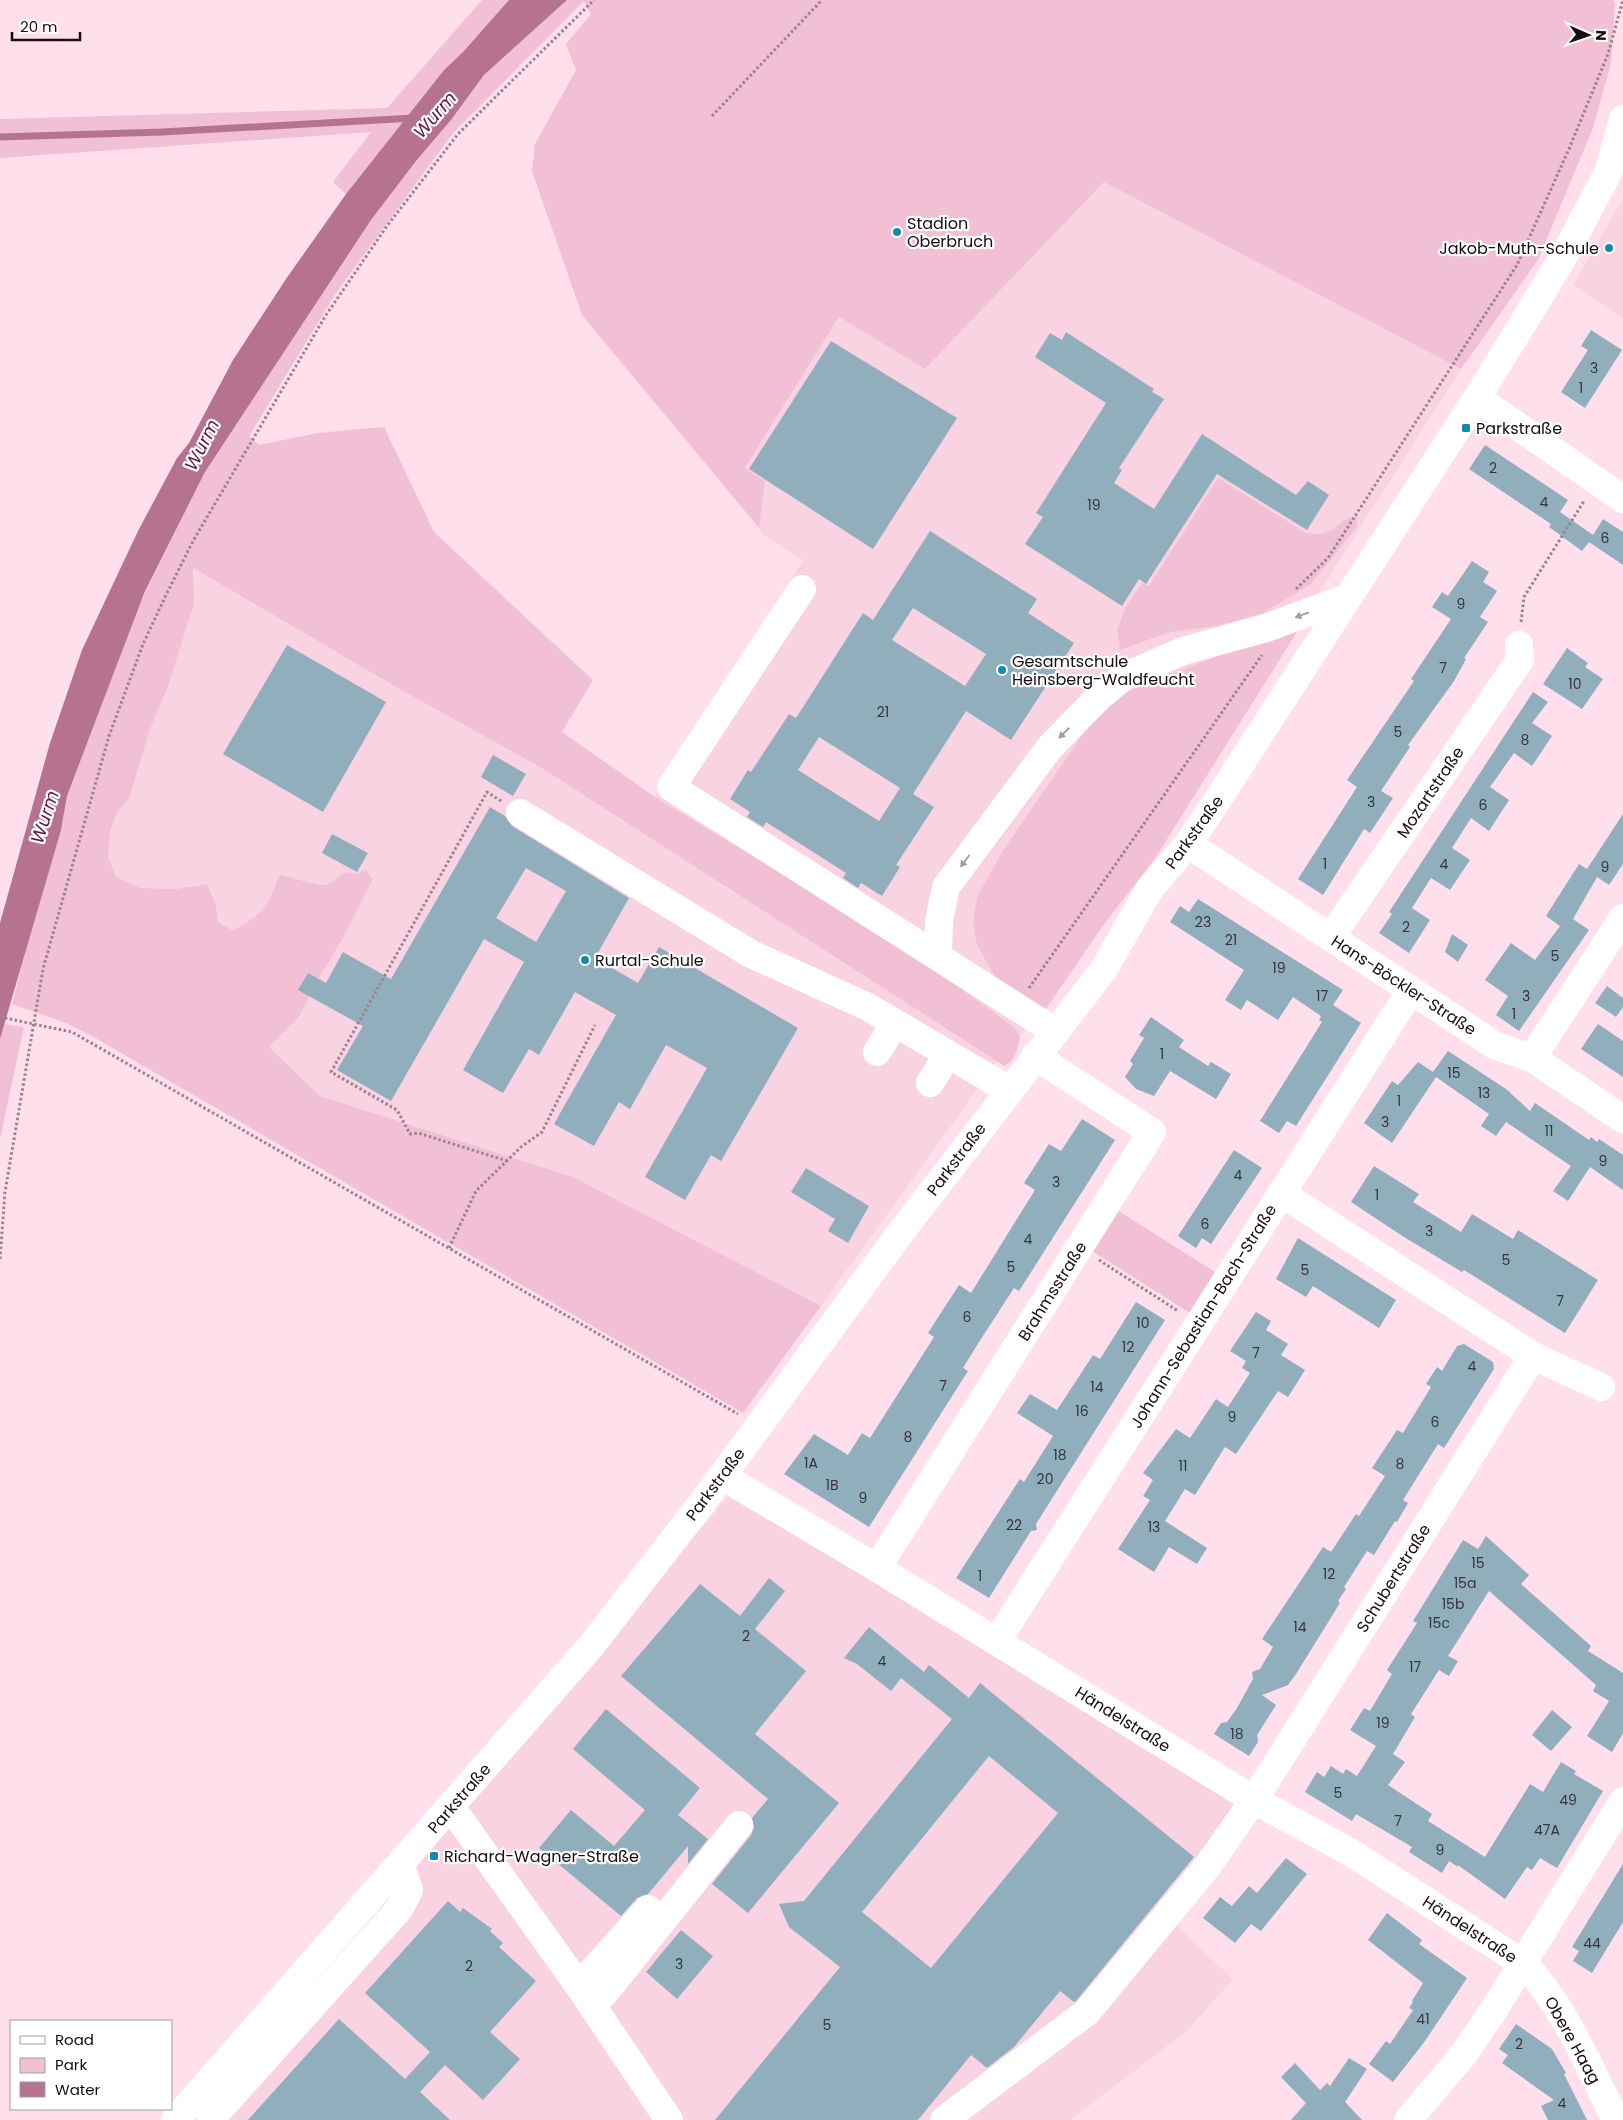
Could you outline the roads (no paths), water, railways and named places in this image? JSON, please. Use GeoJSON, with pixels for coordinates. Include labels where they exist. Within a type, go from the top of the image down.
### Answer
{"type":"FeatureCollection","features":[{"type":"Feature","properties":{"kind":"street","name":"Parkstraße"},"geometry":{"type":"LineString","coordinates":[[175,2120],[591,1646],[722,1476],[842,1310],[1009,1090],[1104,969],[1149,890],[1188,844],[1477,398],[1561,261],[1608,172],[1623,119]]}},
{"type":"Feature","properties":{"kind":"street"},"geometry":{"type":"LineString","coordinates":[[1477,398],[1623,499]]}},
{"type":"Feature","properties":{"kind":"street"},"geometry":{"type":"LineString","coordinates":[[802,589],[671,787],[938,955],[1056,1032]]}},
{"type":"Feature","properties":{"kind":"street"},"geometry":{"type":"LineString","coordinates":[[938,955],[939,921],[946,887],[1050,747],[1098,698],[1123,677],[1184,651],[1266,628],[1347,598]]}},
{"type":"Feature","properties":{"kind":"street","name":"Mozartstraße"},"geometry":{"type":"LineString","coordinates":[[1331,937],[1520,660],[1519,645]]}},
{"type":"Feature","properties":{"kind":"street"},"geometry":{"type":"LineString","coordinates":[[520,813],[752,954],[868,1007],[1009,1090]]}},
{"type":"Feature","properties":{"kind":"street","name":"Hans-Böckler-Straße"},"geometry":{"type":"LineString","coordinates":[[1188,844],[1496,1046],[1532,1058],[1623,1119]]}},
{"type":"Feature","properties":{"kind":"street"},"geometry":{"type":"LineString","coordinates":[[1532,1058],[1623,918]]}},
{"type":"Feature","properties":{"kind":"street","name":"Johann-Sebastian-Bach-Straße"},"geometry":{"type":"LineString","coordinates":[[997,1641],[1411,990]]}},
{"type":"Feature","properties":{"kind":"street"},"geometry":{"type":"LineString","coordinates":[[877,1052],[894,1022]]}},
{"type":"Feature","properties":{"kind":"street"},"geometry":{"type":"LineString","coordinates":[[930,1084],[948,1054]]}},
{"type":"Feature","properties":{"kind":"street","name":"Brahmsstraße"},"geometry":{"type":"LineString","coordinates":[[877,1568],[1152,1132],[1036,1056]]}},
{"type":"Feature","properties":{"kind":"street"},"geometry":{"type":"LineString","coordinates":[[1281,1193],[1533,1356],[1601,1387]]}},
{"type":"Feature","properties":{"kind":"street","name":"Schubertstraße"},"geometry":{"type":"LineString","coordinates":[[944,2120],[1088,2012],[1206,1868],[1254,1800],[1533,1356]]}},
{"type":"Feature","properties":{"kind":"street","name":"Händelstraße"},"geometry":{"type":"LineString","coordinates":[[722,1476],[997,1641],[1254,1800],[1350,1852],[1524,1964]]}},
{"type":"Feature","properties":{"kind":"street"},"geometry":{"type":"LineString","coordinates":[[1408,2120],[1463,2055],[1524,1964],[1623,1801]]}},
{"type":"Feature","properties":{"kind":"street"},"geometry":{"type":"LineString","coordinates":[[451,1807],[585,1996],[676,2118]]}},
{"type":"Feature","properties":{"kind":"street"},"geometry":{"type":"LineString","coordinates":[[585,1996],[629,1933],[729,1824]]}},
{"type":"Feature","properties":{"kind":"street"},"geometry":{"type":"LineString","coordinates":[[210,2120],[400,1908],[409,1890],[400,1864]]}},
{"type":"Feature","properties":{"kind":"street","name":"Obere Haag"},"geometry":{"type":"LineString","coordinates":[[1524,1964],[1544,1987],[1580,2048],[1616,2120]]}},
{"type":"Feature","properties":{"kind":"water","name":"Wurm"},"geometry":{"type":"Polygon","coordinates":[[[509,0],[567,0],[484,75],[451,120],[416,161],[371,220],[205,472],[145,591],[67,796],[61,830],[0,1039],[0,923],[50,743],[82,650],[138,531],[177,458],[189,443],[233,360],[286,279],[346,194],[444,70],[463,52],[509,0]]]}},
{"type":"Feature","properties":{"kind":"waterway","name":"Wurm"},"geometry":{"type":"LineString","coordinates":[[0,137],[162,132],[414,118]]}},
{"type":"Feature","properties":{"kind":"place","name":"Stadion Oberbruch"},"geometry":{"type":"Point","coordinates":[897,232]}},
{"type":"Feature","properties":{"kind":"place","name":"Jakob-Muth-Schule"},"geometry":{"type":"Point","coordinates":[1609,248]}},
{"type":"Feature","properties":{"kind":"place","name":"Parkstraße"},"geometry":{"type":"Point","coordinates":[1466,428]}},
{"type":"Feature","properties":{"kind":"place","name":"Gesamtschule Heinsberg-Waldfeucht"},"geometry":{"type":"Point","coordinates":[1002,670]}},
{"type":"Feature","properties":{"kind":"place","name":"Rurtal-Schule"},"geometry":{"type":"Point","coordinates":[585,960]}},
{"type":"Feature","properties":{"kind":"place","name":"Richard-Wagner-Straße"},"geometry":{"type":"Point","coordinates":[434,1856]}}]}
